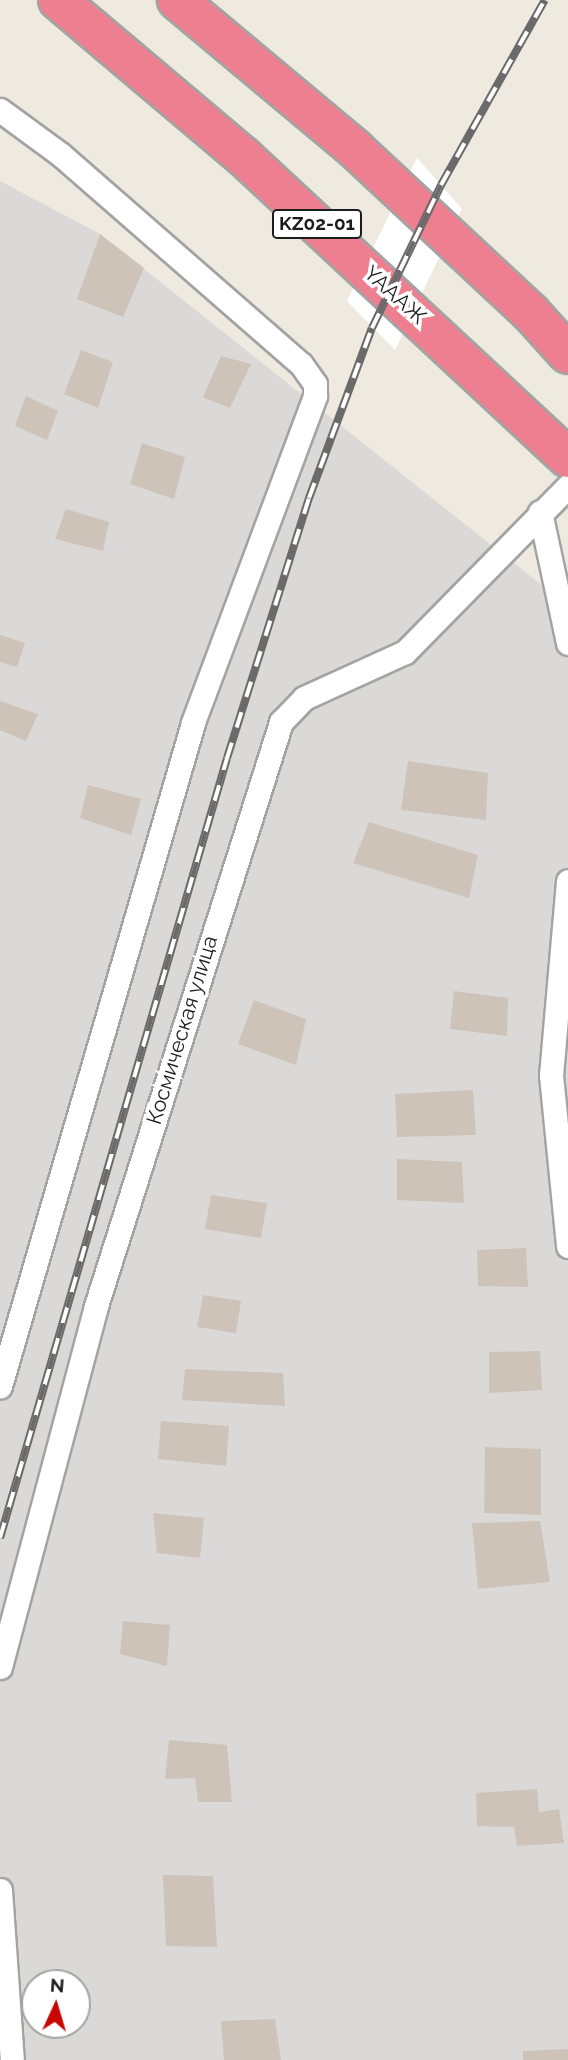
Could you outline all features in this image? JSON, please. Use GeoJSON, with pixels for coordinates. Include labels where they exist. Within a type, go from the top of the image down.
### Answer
{"type":"FeatureCollection","features":[{"type":"Feature","properties":{"kind":"highway","name":"ҮАААЖ"},"geometry":{"type":"LineString","coordinates":[[58,0],[244,156],[568,458]]}},
{"type":"Feature","properties":{"kind":"highway"},"geometry":{"type":"LineString","coordinates":[[177,0],[354,148],[531,313],[568,354]]}},
{"type":"Feature","properties":{"kind":"street"},"geometry":{"type":"LineString","coordinates":[[0,110],[60,154],[301,363],[315,384],[315,396],[192,723],[0,1386]]}},
{"type":"Feature","properties":{"kind":"street","name":"Космическая улица"},"geometry":{"type":"LineString","coordinates":[[0,1667],[96,1307],[281,722],[304,698],[405,652],[568,486]]}},
{"type":"Feature","properties":{"kind":"street"},"geometry":{"type":"LineString","coordinates":[[540,512],[568,643]]}},
{"type":"Feature","properties":{"kind":"street"},"geometry":{"type":"LineString","coordinates":[[568,881],[551,1075],[568,1246]]}},
{"type":"Feature","properties":{"kind":"street"},"geometry":{"type":"LineString","coordinates":[[0,1889],[12,2060]]}},
{"type":"Feature","properties":{"kind":"shaded area"},"geometry":{"type":"Polygon","coordinates":[[[0,181],[100,234],[568,606],[568,2060],[0,2060],[0,181]]]}},
{"type":"Feature","properties":{"kind":"pier"},"geometry":{"type":"Polygon","coordinates":[[[417,158],[462,209],[395,350],[347,301],[417,158]]]}},
{"type":"Feature","properties":{"kind":"building"},"geometry":{"type":"Polygon","coordinates":[[[100,234],[144,268],[123,317],[77,299],[100,234]]]}},
{"type":"Feature","properties":{"kind":"building"},"geometry":{"type":"Polygon","coordinates":[[[81,350],[113,362],[98,408],[64,394],[81,350]]]}},
{"type":"Feature","properties":{"kind":"building"},"geometry":{"type":"Polygon","coordinates":[[[221,356],[251,364],[230,408],[203,397],[221,356]]]}},
{"type":"Feature","properties":{"kind":"building"},"geometry":{"type":"Polygon","coordinates":[[[26,396],[58,411],[47,440],[15,426],[26,396]]]}},
{"type":"Feature","properties":{"kind":"building"},"geometry":{"type":"Polygon","coordinates":[[[142,443],[185,457],[174,499],[130,484],[142,443]]]}},
{"type":"Feature","properties":{"kind":"building"},"geometry":{"type":"Polygon","coordinates":[[[66,509],[109,522],[103,551],[55,539],[66,509]]]}},
{"type":"Feature","properties":{"kind":"building"},"geometry":{"type":"Polygon","coordinates":[[[0,635],[25,643],[17,667],[0,662],[0,635]]]}},
{"type":"Feature","properties":{"kind":"building"},"geometry":{"type":"Polygon","coordinates":[[[0,701],[38,714],[26,741],[0,730],[0,701]]]}},
{"type":"Feature","properties":{"kind":"building"},"geometry":{"type":"Polygon","coordinates":[[[408,761],[488,773],[486,820],[401,810],[408,761]]]}},
{"type":"Feature","properties":{"kind":"building"},"geometry":{"type":"Polygon","coordinates":[[[88,785],[141,799],[131,835],[80,818],[88,785]]]}},
{"type":"Feature","properties":{"kind":"building"},"geometry":{"type":"Polygon","coordinates":[[[369,822],[478,855],[469,898],[353,863],[369,822]]]}},
{"type":"Feature","properties":{"kind":"building"},"geometry":{"type":"Polygon","coordinates":[[[454,991],[508,998],[507,1036],[450,1029],[454,991]]]}},
{"type":"Feature","properties":{"kind":"building"},"geometry":{"type":"Polygon","coordinates":[[[254,1000],[306,1019],[296,1065],[238,1044],[254,1000]]]}},
{"type":"Feature","properties":{"kind":"building"},"geometry":{"type":"Polygon","coordinates":[[[473,1090],[476,1135],[397,1137],[395,1094],[473,1090]]]}},
{"type":"Feature","properties":{"kind":"building"},"geometry":{"type":"Polygon","coordinates":[[[397,1159],[462,1162],[464,1203],[397,1200],[397,1159]]]}},
{"type":"Feature","properties":{"kind":"building"},"geometry":{"type":"Polygon","coordinates":[[[211,1195],[267,1203],[261,1238],[205,1229],[211,1195]]]}},
{"type":"Feature","properties":{"kind":"building"},"geometry":{"type":"Polygon","coordinates":[[[526,1248],[528,1287],[478,1286],[477,1250],[526,1248]]]}},
{"type":"Feature","properties":{"kind":"building"},"geometry":{"type":"Polygon","coordinates":[[[203,1295],[241,1301],[236,1333],[197,1327],[203,1295]]]}},
{"type":"Feature","properties":{"kind":"building"},"geometry":{"type":"Polygon","coordinates":[[[540,1351],[542,1390],[489,1393],[489,1352],[540,1351]]]}},
{"type":"Feature","properties":{"kind":"building"},"geometry":{"type":"Polygon","coordinates":[[[185,1369],[283,1373],[285,1406],[182,1400],[185,1369]]]}},
{"type":"Feature","properties":{"kind":"building"},"geometry":{"type":"Polygon","coordinates":[[[161,1421],[229,1426],[226,1466],[158,1459],[161,1421]]]}},
{"type":"Feature","properties":{"kind":"building"},"geometry":{"type":"Polygon","coordinates":[[[485,1447],[541,1449],[541,1515],[484,1513],[485,1447]]]}},
{"type":"Feature","properties":{"kind":"building"},"geometry":{"type":"Polygon","coordinates":[[[153,1513],[204,1518],[200,1558],[157,1553],[153,1513]]]}},
{"type":"Feature","properties":{"kind":"building"},"geometry":{"type":"Polygon","coordinates":[[[540,1521],[550,1582],[478,1589],[472,1523],[540,1521]]]}},
{"type":"Feature","properties":{"kind":"building"},"geometry":{"type":"Polygon","coordinates":[[[123,1621],[170,1625],[167,1666],[120,1654],[123,1621]]]}},
{"type":"Feature","properties":{"kind":"building"},"geometry":{"type":"Polygon","coordinates":[[[169,1740],[227,1745],[232,1802],[198,1802],[195,1778],[165,1779],[169,1740]]]}},
{"type":"Feature","properties":{"kind":"building"},"geometry":{"type":"Polygon","coordinates":[[[537,1789],[539,1812],[559,1809],[564,1843],[517,1846],[514,1827],[477,1826],[476,1793],[537,1789]]]}},
{"type":"Feature","properties":{"kind":"building"},"geometry":{"type":"Polygon","coordinates":[[[163,1875],[213,1876],[217,1947],[166,1946],[163,1875]]]}},
{"type":"Feature","properties":{"kind":"building"},"geometry":{"type":"Polygon","coordinates":[[[275,2019],[281,2060],[224,2060],[221,2021],[275,2019]]]}},
{"type":"Feature","properties":{"kind":"building"},"geometry":{"type":"Polygon","coordinates":[[[568,2049],[568,2060],[523,2060],[523,2051],[568,2049]]]}},
{"type":"Feature","properties":{"kind":"railway"},"geometry":{"type":"LineString","coordinates":[[0,1538],[227,758],[309,498],[372,328],[441,185],[545,0]]}}]}
